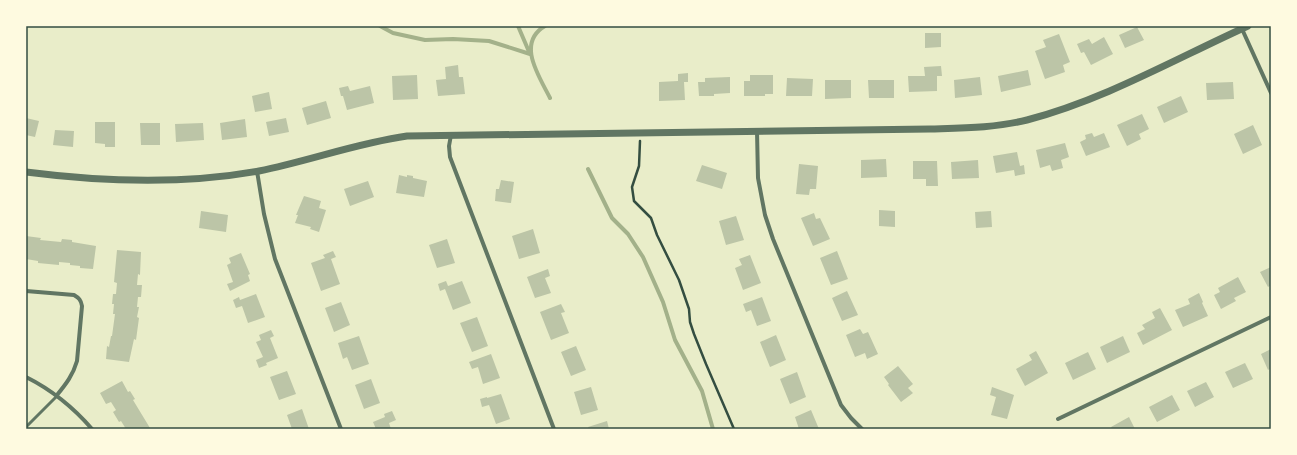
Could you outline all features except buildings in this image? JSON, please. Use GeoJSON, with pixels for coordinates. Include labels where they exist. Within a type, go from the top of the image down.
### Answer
{"type":"FeatureCollection","features":[{"type":"Feature","properties":{"kind":"street"},"geometry":{"type":"LineString","coordinates":[[26,172],[122,181],[158,181],[204,178],[257,171],[290,164],[385,139],[407,136],[451,134],[969,128],[1025,120],[1060,110],[1098,96],[1245,27],[1271,93]]}},
{"type":"Feature","properties":{"kind":"street"},"geometry":{"type":"LineString","coordinates":[[757,131],[757,163],[760,190],[765,215],[773,239],[841,405],[862,429]]}},
{"type":"Feature","properties":{"kind":"street"},"geometry":{"type":"LineString","coordinates":[[451,134],[449,146],[450,157],[554,429]]}},
{"type":"Feature","properties":{"kind":"street"},"geometry":{"type":"LineString","coordinates":[[257,171],[267,227],[275,259],[341,429]]}},
{"type":"Feature","properties":{"kind":"street"},"geometry":{"type":"LineString","coordinates":[[26,291],[74,295],[79,298],[81,302],[82,306],[75,368],[71,377],[57,395]]}},
{"type":"Feature","properties":{"kind":"street"},"geometry":{"type":"LineString","coordinates":[[1058,418],[1271,317]]}},
{"type":"Feature","properties":{"kind":"street"},"geometry":{"type":"LineString","coordinates":[[26,377],[57,395],[73,408],[92,429]]}},
{"type":"Feature","properties":{"kind":"lane"},"geometry":{"type":"LineString","coordinates":[[26,427],[57,395]]}},
{"type":"Feature","properties":{"kind":"path"},"geometry":{"type":"LineString","coordinates":[[641,132],[640,166],[632,187],[634,201],[651,218],[656,235],[678,280],[689,309],[690,322],[694,334],[734,429]]}},
{"type":"Feature","properties":{"kind":"waterway"},"geometry":{"type":"LineString","coordinates":[[380,26],[393,33],[425,40],[453,39],[489,41],[530,54],[518,26]]}},
{"type":"Feature","properties":{"kind":"waterway"},"geometry":{"type":"LineString","coordinates":[[545,26],[536,33],[532,41],[531,50],[532,60],[540,80],[550,98]]}},
{"type":"Feature","properties":{"kind":"waterway"},"geometry":{"type":"LineString","coordinates":[[588,169],[612,218],[628,234],[643,257],[663,302],[675,340],[702,391],[713,429]]}}]}
